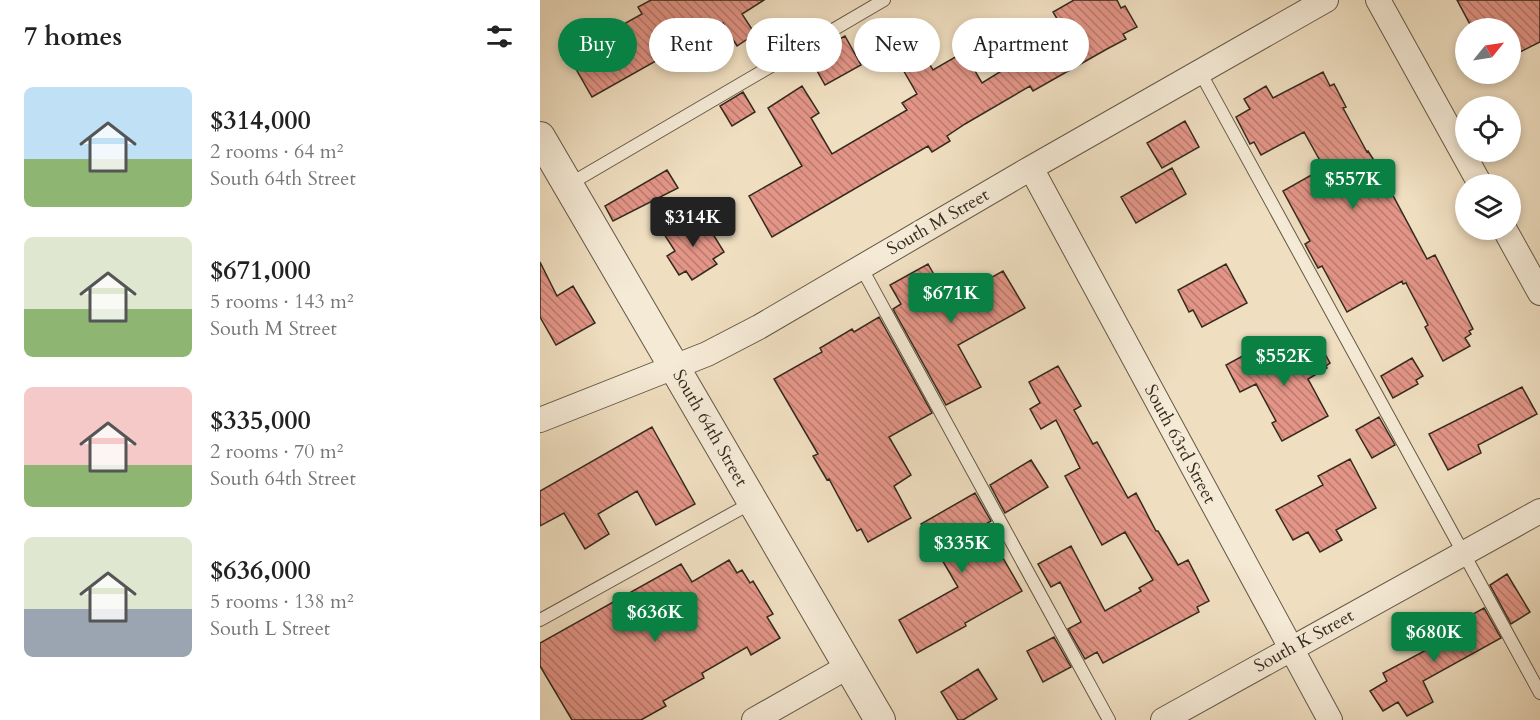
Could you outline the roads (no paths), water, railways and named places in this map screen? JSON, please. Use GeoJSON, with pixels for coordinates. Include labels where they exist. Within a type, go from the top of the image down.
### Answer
{"type":"FeatureCollection","features":[{"type":"Feature","properties":{"kind":"street","name":"South M Street"},"geometry":{"type":"LineString","coordinates":[[540,420],[707,354],[759,327],[1031,168],[1326,0]]}},
{"type":"Feature","properties":{"kind":"street"},"geometry":{"type":"LineString","coordinates":[[1378,0],[1474,174]]}},
{"type":"Feature","properties":{"kind":"street","name":"South 64th Street"},"geometry":{"type":"LineString","coordinates":[[543,149],[568,185],[880,720]]}},
{"type":"Feature","properties":{"kind":"street","name":"South 63rd Street"},"geometry":{"type":"LineString","coordinates":[[1031,168],[1330,720]]}},
{"type":"Feature","properties":{"kind":"street"},"geometry":{"type":"LineString","coordinates":[[1511,240],[1540,293]]}},
{"type":"Feature","properties":{"kind":"street","name":"South K Street"},"geometry":{"type":"LineString","coordinates":[[1163,720],[1540,511]]}},
{"type":"Feature","properties":{"kind":"street"},"geometry":{"type":"LineString","coordinates":[[754,720],[849,666]]}},
{"type":"Feature","properties":{"kind":"lane"},"geometry":{"type":"LineString","coordinates":[[568,185],[884,0]]}},
{"type":"Feature","properties":{"kind":"lane"},"geometry":{"type":"LineString","coordinates":[[1200,72],[1540,693]]}},
{"type":"Feature","properties":{"kind":"lane"},"geometry":{"type":"LineString","coordinates":[[861,267],[1109,720]]}},
{"type":"Feature","properties":{"kind":"lane"},"geometry":{"type":"LineString","coordinates":[[540,620],[753,502]]}}]}
